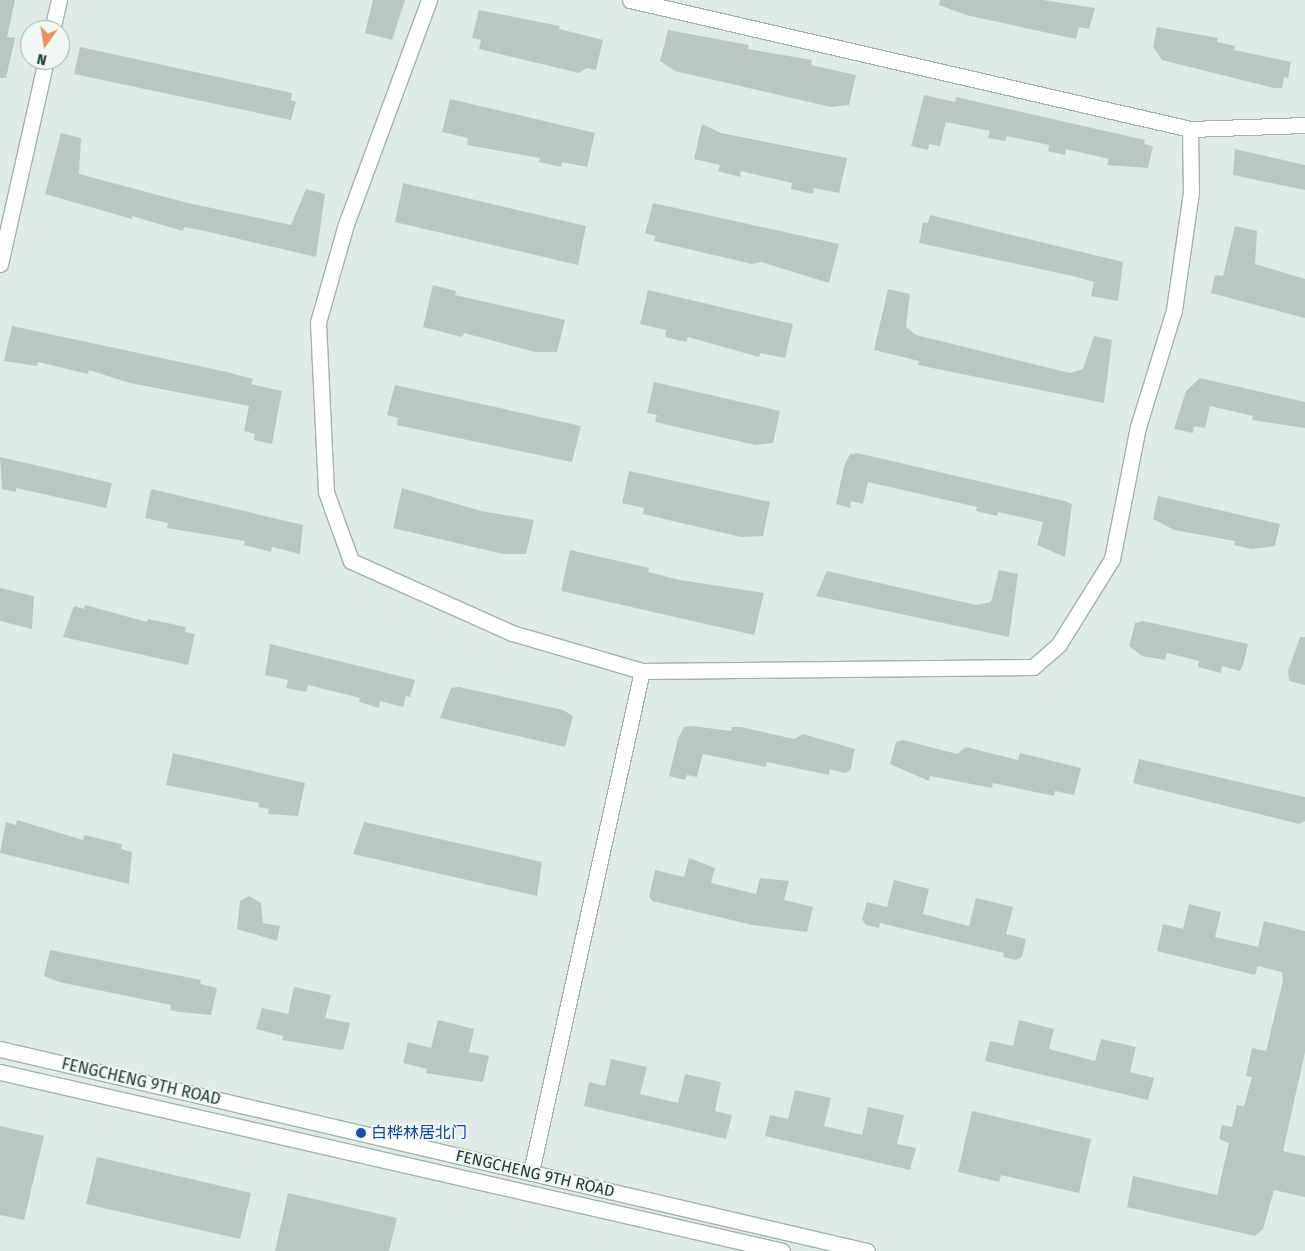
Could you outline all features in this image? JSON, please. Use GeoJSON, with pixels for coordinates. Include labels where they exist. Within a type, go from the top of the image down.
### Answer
{"type":"FeatureCollection","features":[{"type":"Feature","properties":{"kind":"street"},"geometry":{"type":"LineString","coordinates":[[54,20],[59,0]]}},
{"type":"Feature","properties":{"kind":"street"},"geometry":{"type":"LineString","coordinates":[[429,0],[346,224],[318,322],[326,492],[351,560],[512,634],[642,671],[781,666],[1033,667],[1059,644],[1112,559],[1138,427],[1174,310],[1191,192],[1190,129]]}},
{"type":"Feature","properties":{"kind":"street"},"geometry":{"type":"LineString","coordinates":[[630,0],[1190,129],[1305,125]]}},
{"type":"Feature","properties":{"kind":"street"},"geometry":{"type":"LineString","coordinates":[[0,264],[44,70]]}},
{"type":"Feature","properties":{"kind":"street"},"geometry":{"type":"LineString","coordinates":[[531,1172],[642,671]]}},
{"type":"Feature","properties":{"kind":"street","name":"FENGCHENG 9TH ROAD"},"geometry":{"type":"LineString","coordinates":[[0,1049],[866,1251]]}},
{"type":"Feature","properties":{"kind":"street","name":"FENGCHENG 9TH ROAD"},"geometry":{"type":"LineString","coordinates":[[0,1072],[782,1251]]}},
{"type":"Feature","properties":{"kind":"building"},"geometry":{"type":"Polygon","coordinates":[[[0,0],[15,0],[7,37],[15,38],[6,78],[0,78],[0,0]]]}},
{"type":"Feature","properties":{"kind":"building"},"geometry":{"type":"Polygon","coordinates":[[[373,0],[405,0],[392,40],[365,33],[373,0]]]}},
{"type":"Feature","properties":{"kind":"building"},"geometry":{"type":"Polygon","coordinates":[[[940,0],[1043,0],[1095,8],[1089,29],[1079,27],[1076,39],[966,15],[939,5],[940,0]]]}},
{"type":"Feature","properties":{"kind":"building"},"geometry":{"type":"Polygon","coordinates":[[[479,10],[560,26],[559,29],[603,40],[596,70],[587,68],[579,73],[479,49],[481,40],[472,38],[479,10]]]}},
{"type":"Feature","properties":{"kind":"building"},"geometry":{"type":"Polygon","coordinates":[[[1157,27],[1218,38],[1217,42],[1235,46],[1234,50],[1291,62],[1288,78],[1284,77],[1282,88],[1274,88],[1162,60],[1153,47],[1157,27]]]}},
{"type":"Feature","properties":{"kind":"building"},"geometry":{"type":"Polygon","coordinates":[[[668,30],[749,45],[748,49],[812,60],[811,65],[856,75],[849,105],[831,107],[675,71],[660,61],[668,30]]]}},
{"type":"Feature","properties":{"kind":"building"},"geometry":{"type":"Polygon","coordinates":[[[80,47],[292,93],[291,100],[296,102],[291,120],[74,74],[80,47]]]}},
{"type":"Feature","properties":{"kind":"building"},"geometry":{"type":"Polygon","coordinates":[[[924,95],[955,102],[956,97],[1145,140],[1144,144],[1153,146],[1148,168],[1107,165],[1109,159],[1066,149],[1065,155],[1048,151],[1049,145],[1007,136],[1005,141],[988,138],[990,131],[946,122],[940,146],[929,144],[928,150],[911,146],[924,95]]]}},
{"type":"Feature","properties":{"kind":"building"},"geometry":{"type":"Polygon","coordinates":[[[450,99],[595,133],[587,167],[562,162],[561,167],[539,162],[540,158],[467,145],[468,138],[442,132],[450,99]]]}},
{"type":"Feature","properties":{"kind":"building"},"geometry":{"type":"Polygon","coordinates":[[[702,124],[721,133],[847,158],[839,193],[814,188],[813,194],[791,189],[792,183],[741,171],[740,177],[718,171],[720,165],[694,159],[702,124]]]}},
{"type":"Feature","properties":{"kind":"building"},"geometry":{"type":"Polygon","coordinates":[[[61,133],[81,138],[79,174],[188,203],[291,225],[306,189],[325,194],[316,257],[205,231],[184,227],[183,231],[132,216],[132,219],[45,194],[61,133]]]}},
{"type":"Feature","properties":{"kind":"building"},"geometry":{"type":"Polygon","coordinates":[[[1235,149],[1305,165],[1305,190],[1233,175],[1235,149]]]}},
{"type":"Feature","properties":{"kind":"building"},"geometry":{"type":"Polygon","coordinates":[[[403,183],[586,226],[578,265],[395,222],[403,183]]]}},
{"type":"Feature","properties":{"kind":"building"},"geometry":{"type":"Polygon","coordinates":[[[653,203],[839,244],[829,283],[761,262],[752,264],[654,241],[655,236],[645,233],[653,203]]]}},
{"type":"Feature","properties":{"kind":"building"},"geometry":{"type":"Polygon","coordinates":[[[930,215],[1123,262],[1118,301],[1091,296],[1094,282],[1077,277],[919,243],[923,222],[928,223],[930,215]]]}},
{"type":"Feature","properties":{"kind":"building"},"geometry":{"type":"Polygon","coordinates":[[[1235,226],[1257,231],[1255,264],[1305,279],[1305,318],[1211,293],[1215,275],[1223,276],[1235,226]]]}},
{"type":"Feature","properties":{"kind":"building"},"geometry":{"type":"Polygon","coordinates":[[[433,285],[456,291],[455,295],[565,320],[557,352],[535,352],[464,333],[462,337],[423,327],[433,285]]]}},
{"type":"Feature","properties":{"kind":"building"},"geometry":{"type":"Polygon","coordinates":[[[888,289],[910,294],[906,327],[916,335],[1070,373],[1083,369],[1094,336],[1112,340],[1104,403],[918,365],[919,361],[874,350],[888,289]]]}},
{"type":"Feature","properties":{"kind":"building"},"geometry":{"type":"Polygon","coordinates":[[[648,290],[793,324],[785,358],[760,353],[759,357],[688,337],[686,342],[665,337],[666,330],[640,324],[648,290]]]}},
{"type":"Feature","properties":{"kind":"building"},"geometry":{"type":"Polygon","coordinates":[[[12,326],[227,372],[253,379],[251,384],[282,391],[272,444],[254,440],[255,434],[244,431],[249,406],[130,383],[89,370],[88,374],[38,362],[37,366],[4,361],[12,326]]]}},
{"type":"Feature","properties":{"kind":"building"},"geometry":{"type":"Polygon","coordinates":[[[1200,378],[1305,402],[1305,428],[1252,420],[1253,416],[1210,406],[1205,428],[1194,426],[1193,433],[1174,429],[1186,391],[1200,378]]]}},
{"type":"Feature","properties":{"kind":"building"},"geometry":{"type":"Polygon","coordinates":[[[654,382],[780,411],[773,443],[755,445],[655,422],[657,415],[647,413],[654,382]]]}},
{"type":"Feature","properties":{"kind":"building"},"geometry":{"type":"Polygon","coordinates":[[[395,385],[581,426],[572,462],[397,425],[398,418],[387,415],[395,385]]]}},
{"type":"Feature","properties":{"kind":"building"},"geometry":{"type":"Polygon","coordinates":[[[857,453],[1072,504],[1065,557],[1037,545],[1043,522],[998,512],[997,516],[976,511],[977,507],[868,482],[863,504],[851,501],[850,508],[836,504],[844,466],[850,454],[857,453]]]}},
{"type":"Feature","properties":{"kind":"building"},"geometry":{"type":"Polygon","coordinates":[[[0,457],[112,483],[106,508],[16,488],[16,492],[2,489],[0,457]]]}},
{"type":"Feature","properties":{"kind":"building"},"geometry":{"type":"Polygon","coordinates":[[[629,471],[770,502],[763,536],[741,537],[643,514],[644,508],[622,503],[629,471]]]}},
{"type":"Feature","properties":{"kind":"building"},"geometry":{"type":"Polygon","coordinates":[[[402,488],[481,511],[534,520],[526,554],[503,554],[393,528],[402,488]]]}},
{"type":"Feature","properties":{"kind":"building"},"geometry":{"type":"Polygon","coordinates":[[[151,489],[303,525],[300,554],[272,547],[271,552],[244,545],[245,541],[167,528],[168,523],[145,518],[151,489]]]}},
{"type":"Feature","properties":{"kind":"building"},"geometry":{"type":"Polygon","coordinates":[[[1158,496],[1280,524],[1275,546],[1251,549],[1234,545],[1235,541],[1174,530],[1153,519],[1158,496]]]}},
{"type":"Feature","properties":{"kind":"building"},"geometry":{"type":"Polygon","coordinates":[[[570,550],[649,568],[648,572],[680,580],[764,593],[754,635],[561,591],[570,550]]]}},
{"type":"Feature","properties":{"kind":"building"},"geometry":{"type":"Polygon","coordinates":[[[999,570],[1018,574],[1009,637],[816,596],[827,571],[976,605],[991,602],[999,570]]]}},
{"type":"Feature","properties":{"kind":"building"},"geometry":{"type":"Polygon","coordinates":[[[0,588],[34,596],[32,629],[0,621],[0,588]]]}},
{"type":"Feature","properties":{"kind":"building"},"geometry":{"type":"Polygon","coordinates":[[[85,605],[147,622],[148,619],[186,627],[185,632],[195,634],[188,665],[63,637],[74,606],[84,609],[85,605]]]}},
{"type":"Feature","properties":{"kind":"building"},"geometry":{"type":"Polygon","coordinates":[[[1143,621],[1248,644],[1240,671],[1222,666],[1221,673],[1198,667],[1199,661],[1167,653],[1165,660],[1142,656],[1129,646],[1135,623],[1143,621]]]}},
{"type":"Feature","properties":{"kind":"building"},"geometry":{"type":"Polygon","coordinates":[[[1300,637],[1305,637],[1305,685],[1289,681],[1288,671],[1300,637]]]}},
{"type":"Feature","properties":{"kind":"building"},"geometry":{"type":"Polygon","coordinates":[[[270,644],[415,680],[410,697],[406,696],[403,707],[380,701],[379,708],[359,702],[360,698],[308,685],[306,692],[286,688],[288,680],[265,675],[270,644]]]}},
{"type":"Feature","properties":{"kind":"building"},"geometry":{"type":"Polygon","coordinates":[[[459,687],[563,710],[573,716],[565,747],[440,718],[451,688],[459,687]]]}},
{"type":"Feature","properties":{"kind":"building"},"geometry":{"type":"Polygon","coordinates":[[[692,726],[731,731],[732,727],[741,727],[794,739],[803,734],[855,749],[850,771],[845,773],[830,769],[829,775],[767,762],[766,767],[703,754],[697,777],[687,775],[685,780],[669,776],[678,738],[684,727],[692,726]]]}},
{"type":"Feature","properties":{"kind":"building"},"geometry":{"type":"Polygon","coordinates":[[[903,740],[957,754],[966,747],[1018,760],[1020,753],[1081,768],[1074,795],[1055,791],[1054,796],[993,783],[992,788],[930,776],[929,781],[890,764],[896,742],[903,740]]]}},
{"type":"Feature","properties":{"kind":"building"},"geometry":{"type":"Polygon","coordinates":[[[173,753],[305,783],[298,816],[268,814],[269,809],[258,807],[259,803],[166,785],[173,753]]]}},
{"type":"Feature","properties":{"kind":"building"},"geometry":{"type":"Polygon","coordinates":[[[1139,759],[1305,797],[1305,821],[1299,824],[1133,783],[1139,759]]]}},
{"type":"Feature","properties":{"kind":"building"},"geometry":{"type":"Polygon","coordinates":[[[17,820],[83,840],[84,835],[122,844],[121,849],[132,852],[129,884],[0,853],[6,822],[16,825],[17,820]]]}},
{"type":"Feature","properties":{"kind":"building"},"geometry":{"type":"Polygon","coordinates":[[[364,822],[542,862],[537,896],[353,854],[364,822]]]}},
{"type":"Feature","properties":{"kind":"building"},"geometry":{"type":"Polygon","coordinates":[[[689,858],[715,868],[711,883],[756,894],[760,878],[789,881],[784,900],[813,907],[807,932],[752,925],[652,901],[649,896],[655,870],[684,877],[689,858]]]}},
{"type":"Feature","properties":{"kind":"building"},"geometry":{"type":"Polygon","coordinates":[[[894,880],[929,889],[923,914],[969,926],[976,898],[1013,907],[1006,934],[1026,939],[1022,957],[1016,960],[1003,957],[1004,953],[880,923],[879,928],[866,925],[862,919],[867,902],[887,907],[894,880]]]}},
{"type":"Feature","properties":{"kind":"building"},"geometry":{"type":"Polygon","coordinates":[[[249,896],[261,903],[263,923],[280,926],[277,941],[237,929],[240,901],[249,896]]]}},
{"type":"Feature","properties":{"kind":"building"},"geometry":{"type":"Polygon","coordinates":[[[1189,904],[1221,912],[1215,937],[1258,947],[1264,921],[1305,931],[1305,1052],[1283,1151],[1305,1156],[1305,1197],[1274,1190],[1263,1229],[1255,1236],[1127,1207],[1133,1176],[1217,1195],[1229,1143],[1219,1139],[1222,1125],[1232,1127],[1237,1105],[1244,1106],[1252,1077],[1246,1076],[1252,1048],[1266,1051],[1283,981],[1282,972],[1258,966],[1255,975],[1157,951],[1163,924],[1183,929],[1189,904]]]}},
{"type":"Feature","properties":{"kind":"building"},"geometry":{"type":"Polygon","coordinates":[[[50,950],[201,980],[200,984],[217,988],[211,1015],[170,1010],[171,1005],[59,982],[44,976],[50,950]]]}},
{"type":"Feature","properties":{"kind":"building"},"geometry":{"type":"Polygon","coordinates":[[[294,987],[331,995],[325,1018],[350,1023],[343,1050],[282,1040],[283,1036],[256,1029],[262,1008],[288,1014],[294,987]]]}},
{"type":"Feature","properties":{"kind":"building"},"geometry":{"type":"Polygon","coordinates":[[[438,1020],[474,1029],[469,1052],[489,1056],[483,1082],[426,1073],[427,1069],[403,1063],[408,1042],[431,1048],[438,1020]]]}},
{"type":"Feature","properties":{"kind":"building"},"geometry":{"type":"Polygon","coordinates":[[[1019,1020],[1054,1029],[1049,1049],[1095,1061],[1101,1039],[1136,1047],[1130,1072],[1154,1078],[1148,1100],[985,1061],[990,1041],[1013,1046],[1019,1020]]]}},
{"type":"Feature","properties":{"kind":"building"},"geometry":{"type":"Polygon","coordinates":[[[611,1059],[647,1067],[640,1094],[678,1103],[685,1074],[721,1082],[715,1111],[732,1115],[726,1139],[584,1106],[589,1082],[605,1086],[611,1059]]]}},
{"type":"Feature","properties":{"kind":"building"},"geometry":{"type":"Polygon","coordinates":[[[795,1090],[831,1098],[824,1126],[862,1135],[868,1107],[904,1115],[897,1144],[916,1148],[910,1170],[765,1136],[770,1115],[788,1119],[795,1090]]]}},
{"type":"Feature","properties":{"kind":"building"},"geometry":{"type":"Polygon","coordinates":[[[972,1111],[1091,1139],[1079,1193],[1001,1175],[999,1182],[958,1172],[972,1111]]]}},
{"type":"Feature","properties":{"kind":"building"},"geometry":{"type":"Polygon","coordinates":[[[0,1126],[44,1136],[24,1220],[0,1215],[0,1126]]]}},
{"type":"Feature","properties":{"kind":"building"},"geometry":{"type":"Polygon","coordinates":[[[97,1157],[251,1193],[240,1239],[86,1204],[97,1157]]]}},
{"type":"Feature","properties":{"kind":"building"},"geometry":{"type":"Polygon","coordinates":[[[288,1193],[397,1218],[389,1251],[275,1251],[288,1193]]]}},
{"type":"Feature","properties":{"kind":"place","name":"白桦林居北门"},"geometry":{"type":"Point","coordinates":[361,1133]}}]}
